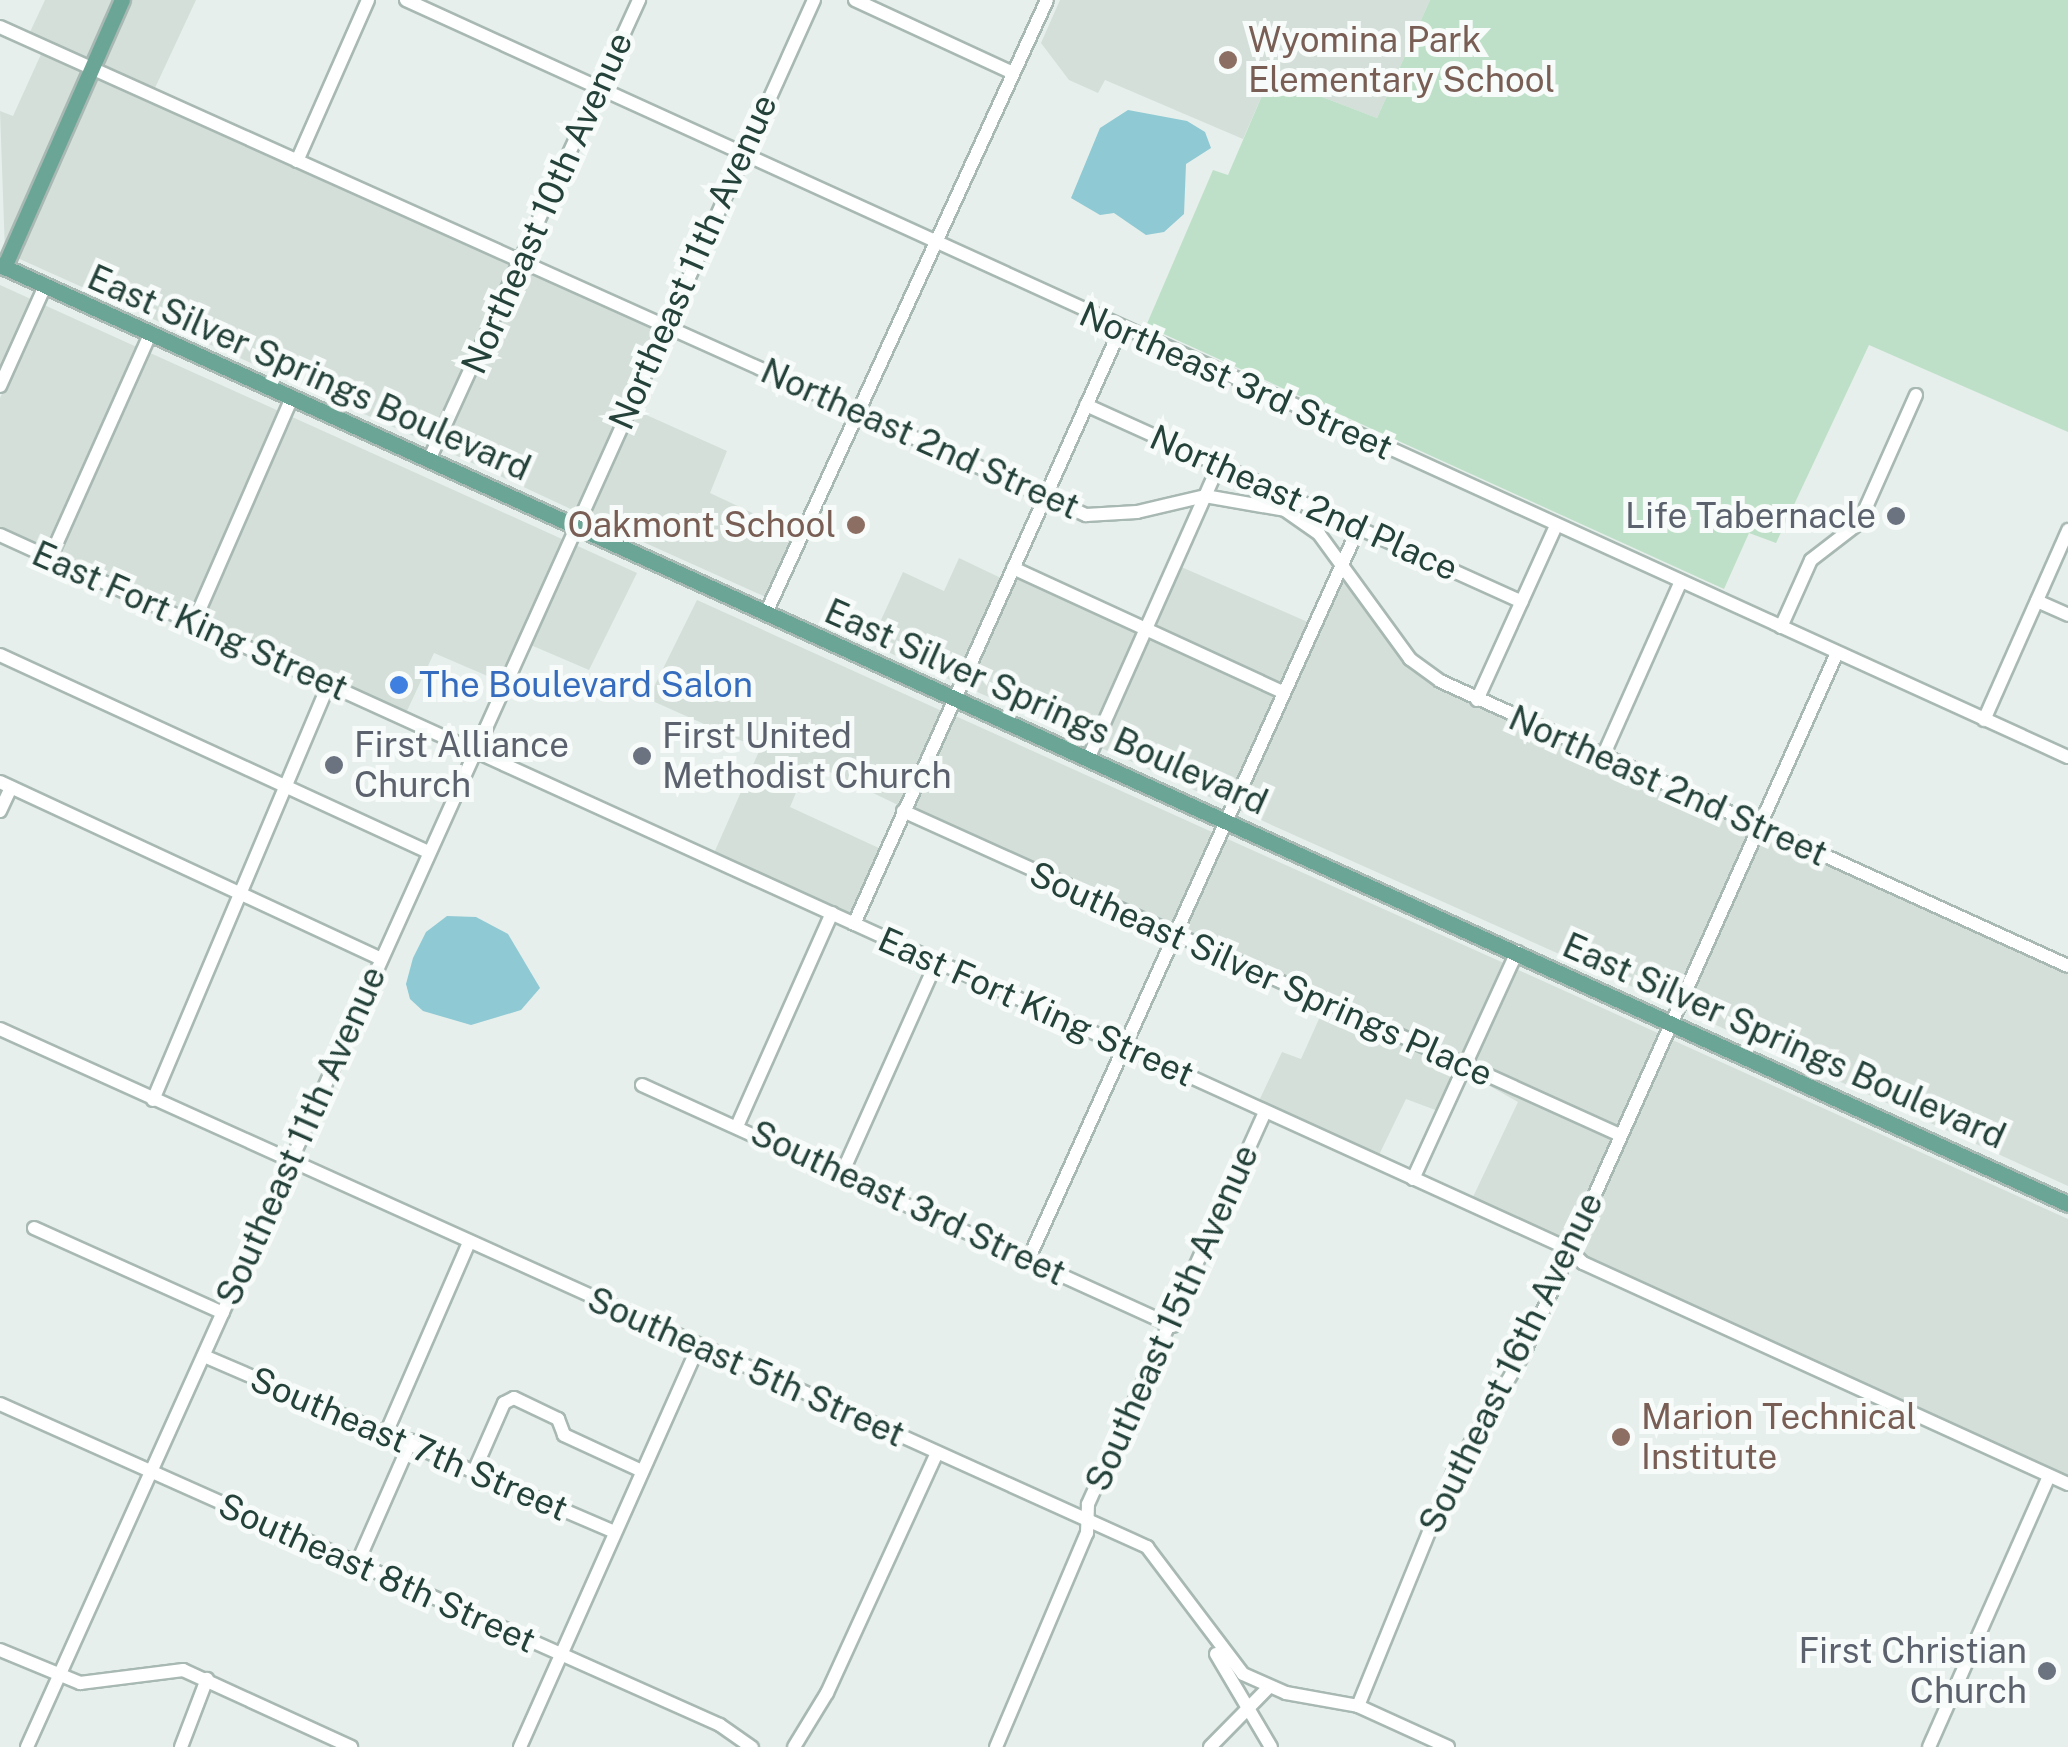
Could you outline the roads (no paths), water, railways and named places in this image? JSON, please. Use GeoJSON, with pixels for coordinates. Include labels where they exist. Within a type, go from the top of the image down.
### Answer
{"type":"FeatureCollection","features":[{"type":"Feature","properties":{"kind":"main road"},"geometry":{"type":"LineString","coordinates":[[2,266],[122,0]]}},
{"type":"Feature","properties":{"kind":"main road","name":"East Silver Springs Boulevard"},"geometry":{"type":"LineString","coordinates":[[2,266],[2068,1204]]}},
{"type":"Feature","properties":{"kind":"street"},"geometry":{"type":"LineString","coordinates":[[297,160],[368,0]]}},
{"type":"Feature","properties":{"kind":"street","name":"Northeast 3rd Street"},"geometry":{"type":"LineString","coordinates":[[406,0],[934,245],[2068,757]]}},
{"type":"Feature","properties":{"kind":"street","name":"Northeast 10th Avenue"},"geometry":{"type":"LineString","coordinates":[[429,460],[639,0]]}},
{"type":"Feature","properties":{"kind":"street","name":"Northeast 11th Avenue"},"geometry":{"type":"LineString","coordinates":[[574,525],[814,0]]}},
{"type":"Feature","properties":{"kind":"street"},"geometry":{"type":"LineString","coordinates":[[855,0],[1012,73]]}},
{"type":"Feature","properties":{"kind":"street"},"geometry":{"type":"LineString","coordinates":[[766,613],[1046,0]]}},
{"type":"Feature","properties":{"kind":"street","name":"Northeast 2nd Street"},"geometry":{"type":"LineString","coordinates":[[0,27],[1086,515],[1137,512],[1205,496],[1281,509],[1319,534],[1410,658],[1477,700],[2068,966]]}},
{"type":"Feature","properties":{"kind":"street"},"geometry":{"type":"LineString","coordinates":[[0,386],[45,286]]}},
{"type":"Feature","properties":{"kind":"street"},"geometry":{"type":"LineString","coordinates":[[854,924],[1121,328]]}},
{"type":"Feature","properties":{"kind":"street"},"geometry":{"type":"LineString","coordinates":[[50,558],[150,334]]}},
{"type":"Feature","properties":{"kind":"street"},"geometry":{"type":"LineString","coordinates":[[1781,627],[1811,560],[1860,522],[1916,395]]}},
{"type":"Feature","properties":{"kind":"street"},"geometry":{"type":"LineString","coordinates":[[194,622],[292,398]]}},
{"type":"Feature","properties":{"kind":"street","name":"Northeast 2nd Place"},"geometry":{"type":"LineString","coordinates":[[1086,404],[1522,602]]}},
{"type":"Feature","properties":{"kind":"street"},"geometry":{"type":"LineString","coordinates":[[1088,759],[1220,462]]}},
{"type":"Feature","properties":{"kind":"street"},"geometry":{"type":"LineString","coordinates":[[1281,509],[1287,494]]}},
{"type":"Feature","properties":{"kind":"street","name":"Southeast 11th Avenue"},"geometry":{"type":"LineString","coordinates":[[28,1747],[574,525]]}},
{"type":"Feature","properties":{"kind":"street"},"geometry":{"type":"LineString","coordinates":[[1477,700],[1556,526]]}},
{"type":"Feature","properties":{"kind":"street"},"geometry":{"type":"LineString","coordinates":[[1029,1258],[1223,820],[1360,527]]}},
{"type":"Feature","properties":{"kind":"street"},"geometry":{"type":"LineString","coordinates":[[1984,720],[2068,530]]}},
{"type":"Feature","properties":{"kind":"street","name":"East Fort King Street"},"geometry":{"type":"LineString","coordinates":[[0,535],[1570,1249],[1584,1263],[2068,1484]]}},
{"type":"Feature","properties":{"kind":"street"},"geometry":{"type":"LineString","coordinates":[[1013,568],[1282,692]]}},
{"type":"Feature","properties":{"kind":"street"},"geometry":{"type":"LineString","coordinates":[[1604,754],[1680,581]]}},
{"type":"Feature","properties":{"kind":"street"},"geometry":{"type":"LineString","coordinates":[[2037,600],[2068,615]]}},
{"type":"Feature","properties":{"kind":"street","name":"Southeast 16th Avenue"},"geometry":{"type":"LineString","coordinates":[[1358,1706],[1454,1471],[1524,1353],[1838,653]]}},
{"type":"Feature","properties":{"kind":"street"},"geometry":{"type":"LineString","coordinates":[[0,655],[426,852]]}},
{"type":"Feature","properties":{"kind":"street"},"geometry":{"type":"LineString","coordinates":[[153,1100],[329,684]]}},
{"type":"Feature","properties":{"kind":"street"},"geometry":{"type":"LineString","coordinates":[[0,811],[6,784],[379,958]]}},
{"type":"Feature","properties":{"kind":"street","name":"Southeast Silver Springs Place"},"geometry":{"type":"LineString","coordinates":[[903,811],[1620,1135]]}},
{"type":"Feature","properties":{"kind":"street"},"geometry":{"type":"LineString","coordinates":[[738,1124],[832,913]]}},
{"type":"Feature","properties":{"kind":"street"},"geometry":{"type":"LineString","coordinates":[[1413,1179],[1516,952]]}},
{"type":"Feature","properties":{"kind":"street"},"geometry":{"type":"LineString","coordinates":[[843,1171],[937,961]]}},
{"type":"Feature","properties":{"kind":"street","name":"Southeast 5th Street"},"geometry":{"type":"LineString","coordinates":[[0,1029],[1148,1547],[1180,1583],[1212,1637],[1243,1674],[1269,1687],[1358,1706],[1448,1747]]}},
{"type":"Feature","properties":{"kind":"street","name":"Southeast 3rd Street"},"geometry":{"type":"LineString","coordinates":[[642,1085],[843,1171],[1173,1326]]}},
{"type":"Feature","properties":{"kind":"street","name":"Southeast 15th Avenue"},"geometry":{"type":"LineString","coordinates":[[996,1747],[1088,1522],[1088,1504],[1173,1326],[1265,1112]]}},
{"type":"Feature","properties":{"kind":"street"},"geometry":{"type":"LineString","coordinates":[[34,1228],[223,1313]]}},
{"type":"Feature","properties":{"kind":"street"},"geometry":{"type":"LineString","coordinates":[[387,1431],[469,1242]]}},
{"type":"Feature","properties":{"kind":"street"},"geometry":{"type":"LineString","coordinates":[[520,1747],[698,1345]]}},
{"type":"Feature","properties":{"kind":"street","name":"Southeast 7th Street"},"geometry":{"type":"LineString","coordinates":[[204,1356],[411,1441],[614,1532]]}},
{"type":"Feature","properties":{"kind":"street"},"geometry":{"type":"LineString","coordinates":[[475,1469],[504,1403],[514,1398],[558,1419],[564,1434],[642,1471]]}},
{"type":"Feature","properties":{"kind":"street","name":"Southeast 8th Street"},"geometry":{"type":"LineString","coordinates":[[0,1404],[720,1726],[752,1747]]}},
{"type":"Feature","properties":{"kind":"street"},"geometry":{"type":"LineString","coordinates":[[356,1566],[411,1441]]}},
{"type":"Feature","properties":{"kind":"street"},"geometry":{"type":"LineString","coordinates":[[794,1747],[827,1694],[937,1453]]}},
{"type":"Feature","properties":{"kind":"street"},"geometry":{"type":"LineString","coordinates":[[1929,1747],[2049,1476]]}},
{"type":"Feature","properties":{"kind":"street"},"geometry":{"type":"LineString","coordinates":[[1212,1637],[1216,1655],[1271,1747]]}},
{"type":"Feature","properties":{"kind":"street"},"geometry":{"type":"LineString","coordinates":[[0,1650],[59,1677],[93,1683],[158,1669],[206,1678],[351,1747]]}},
{"type":"Feature","properties":{"kind":"street"},"geometry":{"type":"LineString","coordinates":[[181,1747],[206,1678]]}},
{"type":"Feature","properties":{"kind":"street"},"geometry":{"type":"LineString","coordinates":[[1210,1747],[1269,1687]]}},
{"type":"Feature","properties":{"kind":"water"},"geometry":{"type":"Polygon","coordinates":[[[1128,110],[1187,121],[1205,132],[1211,148],[1186,164],[1184,214],[1164,232],[1146,235],[1114,213],[1100,215],[1071,198],[1100,128],[1128,110]]]}},
{"type":"Feature","properties":{"kind":"water"},"geometry":{"type":"Polygon","coordinates":[[[447,916],[476,917],[508,934],[540,988],[521,1010],[471,1025],[423,1011],[410,999],[406,984],[413,958],[426,932],[447,916]]]}},
{"type":"Feature","properties":{"kind":"place","name":"Wyomina Park Elementary School"},"geometry":{"type":"Point","coordinates":[1228,60]}},
{"type":"Feature","properties":{"kind":"place","name":"Life Tabernacle"},"geometry":{"type":"Point","coordinates":[1896,516]}},
{"type":"Feature","properties":{"kind":"place","name":"Oakmont School"},"geometry":{"type":"Point","coordinates":[856,525]}},
{"type":"Feature","properties":{"kind":"place","name":"The Boulevard Salon"},"geometry":{"type":"Point","coordinates":[399,685]}},
{"type":"Feature","properties":{"kind":"place","name":"First United Methodist Church"},"geometry":{"type":"Point","coordinates":[642,756]}},
{"type":"Feature","properties":{"kind":"place","name":"First Alliance Church"},"geometry":{"type":"Point","coordinates":[334,765]}},
{"type":"Feature","properties":{"kind":"place","name":"Marion Technical Institute"},"geometry":{"type":"Point","coordinates":[1621,1437]}},
{"type":"Feature","properties":{"kind":"place","name":"First Christian Church"},"geometry":{"type":"Point","coordinates":[2047,1671]}}]}
